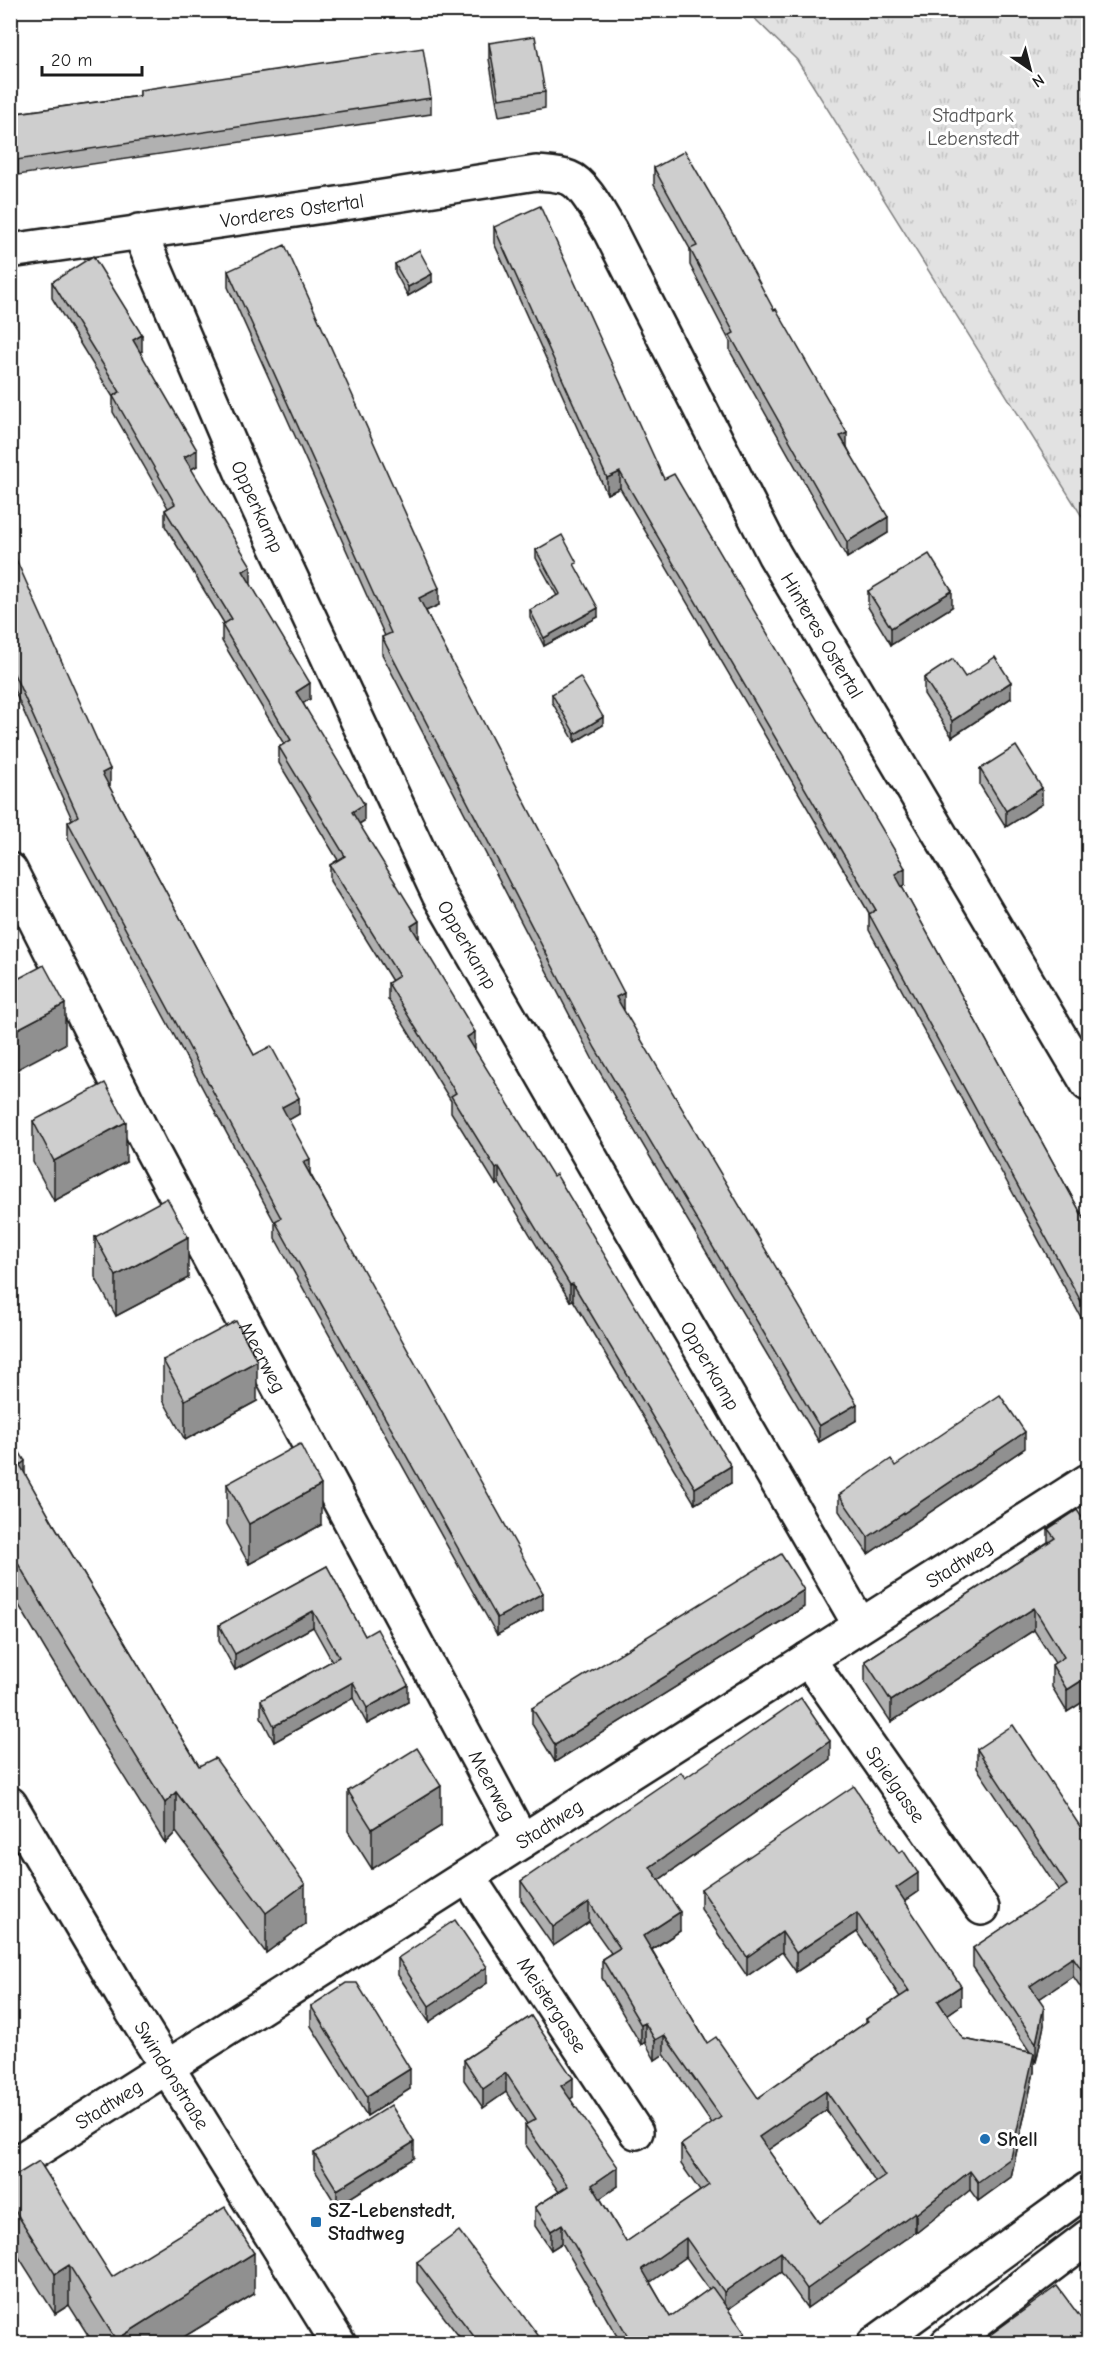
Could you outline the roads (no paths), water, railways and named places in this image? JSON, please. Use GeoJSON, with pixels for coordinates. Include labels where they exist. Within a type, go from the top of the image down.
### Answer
{"type":"FeatureCollection","features":[{"type":"Feature","properties":{"kind":"street","name":"Vorderes Ostertal"},"geometry":{"type":"LineString","coordinates":[[10,251],[536,173],[555,174],[572,179]]}},
{"type":"Feature","properties":{"kind":"street","name":"Hinteres Ostertal"},"geometry":{"type":"LineString","coordinates":[[572,179],[585,193],[610,231],[774,555],[1089,1084]]}},
{"type":"Feature","properties":{"kind":"street","name":"Opperkamp"},"geometry":{"type":"LineString","coordinates":[[138,231],[243,475],[439,895],[860,1625]]}},
{"type":"Feature","properties":{"kind":"street","name":"Meerweg"},"geometry":{"type":"LineString","coordinates":[[10,870],[156,1160],[522,1841]]}},
{"type":"Feature","properties":{"kind":"street","name":"Stadtweg"},"geometry":{"type":"LineString","coordinates":[[10,2167],[1089,1481]]}},
{"type":"Feature","properties":{"kind":"street","name":"Spielgasse"},"geometry":{"type":"LineString","coordinates":[[808,1659],[982,1908]]}},
{"type":"Feature","properties":{"kind":"street","name":"Swindonstraße"},"geometry":{"type":"LineString","coordinates":[[10,1804],[167,2067],[339,2343]]}},
{"type":"Feature","properties":{"kind":"street","name":"Meistergasse"},"geometry":{"type":"LineString","coordinates":[[468,1877],[636,2133]]}},
{"type":"Feature","properties":{"kind":"street"},"geometry":{"type":"LineString","coordinates":[[874,2343],[1089,2189]]}},
{"type":"Feature","properties":{"kind":"street"},"geometry":{"type":"LineString","coordinates":[[947,2343],[1089,2237]]}},
{"type":"Feature","properties":{"kind":"place","name":"Shell"},"geometry":{"type":"Point","coordinates":[985,2139]}},
{"type":"Feature","properties":{"kind":"place","name":"SZ-Lebenstedt, Stadtweg"},"geometry":{"type":"Point","coordinates":[316,2222]}},
{"type":"Feature","properties":{"kind":"park label","name":"Stadtpark Lebenstedt"},"geometry":{"type":"Point","coordinates":[973,126]}}]}
